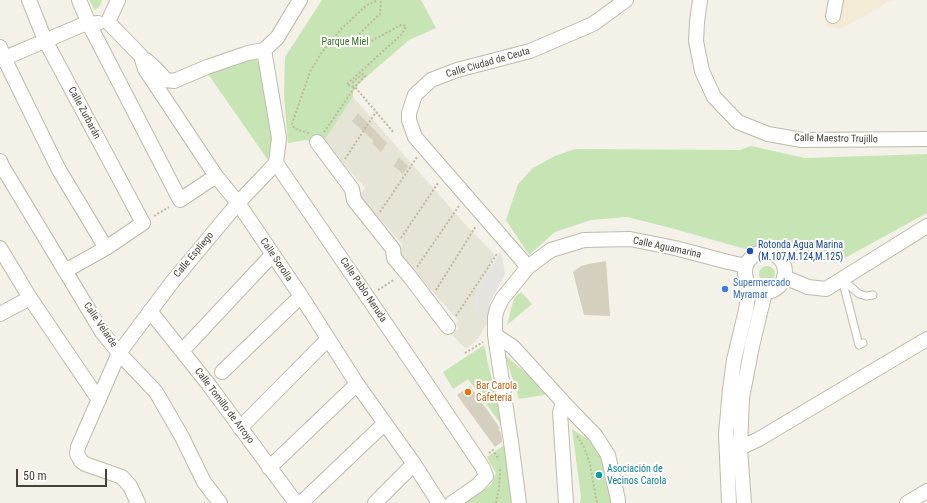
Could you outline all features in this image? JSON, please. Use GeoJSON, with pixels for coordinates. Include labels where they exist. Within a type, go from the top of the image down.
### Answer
{"type":"FeatureCollection","features":[{"type":"Feature","properties":{"kind":"street","name":"Calle Zurbarán"},"geometry":{"type":"LineString","coordinates":[[29,0],[45,40],[143,223]]}},
{"type":"Feature","properties":{"kind":"street"},"geometry":{"type":"LineString","coordinates":[[79,0],[89,24],[180,200],[216,176]]}},
{"type":"Feature","properties":{"kind":"street"},"geometry":{"type":"LineString","coordinates":[[106,248],[59,170],[1,55],[45,40],[82,24],[108,22],[118,0]]}},
{"type":"Feature","properties":{"kind":"street"},"geometry":{"type":"LineString","coordinates":[[141,56],[166,80],[174,80],[207,67],[264,50],[277,38],[300,0]]}},
{"type":"Feature","properties":{"kind":"street","name":"Calle Ciudad de Ceuta"},"geometry":{"type":"LineString","coordinates":[[528,267],[415,137],[409,120],[409,113],[415,95],[431,80],[457,70],[530,51],[593,24],[626,0]]}},
{"type":"Feature","properties":{"kind":"street"},"geometry":{"type":"LineString","coordinates":[[833,16],[836,0]]}},
{"type":"Feature","properties":{"kind":"street","name":"Calle Maestro Trujillo"},"geometry":{"type":"LineString","coordinates":[[699,1],[696,41],[702,70],[714,97],[738,122],[768,134],[802,140],[927,139]]}},
{"type":"Feature","properties":{"kind":"street","name":"Calle Sorolla"},"geometry":{"type":"LineString","coordinates":[[108,22],[141,56],[145,69],[216,176],[238,203],[357,384],[414,464],[439,503]]}},
{"type":"Feature","properties":{"kind":"street"},"geometry":{"type":"LineString","coordinates":[[264,50],[279,138],[276,163]]}},
{"type":"Feature","properties":{"kind":"street"},"geometry":{"type":"LineString","coordinates":[[317,142],[352,189],[354,200],[393,249],[394,258],[448,327]]}},
{"type":"Feature","properties":{"kind":"street","name":"Calle Velarde"},"geometry":{"type":"LineString","coordinates":[[0,161],[102,332],[119,353],[156,392],[182,437],[204,482],[220,503]]}},
{"type":"Feature","properties":{"kind":"street","name":"Calle Espliego"},"geometry":{"type":"LineString","coordinates":[[138,503],[130,486],[122,477],[85,464],[77,454],[78,447],[119,353],[173,280],[238,203],[276,163]]}},
{"type":"Feature","properties":{"kind":"street","name":"Calle Pablo Neruda"},"geometry":{"type":"LineString","coordinates":[[276,163],[368,297],[478,461],[486,476],[478,485],[452,503]]}},
{"type":"Feature","properties":{"kind":"street"},"geometry":{"type":"LineString","coordinates":[[65,271],[106,248],[143,223]]}},
{"type":"Feature","properties":{"kind":"street"},"geometry":{"type":"LineString","coordinates":[[784,277],[808,287],[826,289],[927,226]]}},
{"type":"Feature","properties":{"kind":"street","name":"Calle Aguamarina"},"geometry":{"type":"LineString","coordinates":[[519,503],[494,335],[495,317],[502,299],[528,267],[551,250],[584,240],[630,239],[675,248],[746,266]]}},
{"type":"Feature","properties":{"kind":"street"},"geometry":{"type":"LineString","coordinates":[[0,248],[30,298],[98,400]]}},
{"type":"Feature","properties":{"kind":"street"},"geometry":{"type":"LineString","coordinates":[[764,252],[770,253],[778,257],[782,263],[784,277],[775,289],[765,292],[753,288],[750,285],[746,279],[746,266],[754,255],[764,252]]}},
{"type":"Feature","properties":{"kind":"street"},"geometry":{"type":"LineString","coordinates":[[182,351],[272,255]]}},
{"type":"Feature","properties":{"kind":"street"},"geometry":{"type":"LineString","coordinates":[[729,503],[726,434],[729,398],[734,360],[746,310],[750,285]]}},
{"type":"Feature","properties":{"kind":"street"},"geometry":{"type":"LineString","coordinates":[[744,503],[740,448],[742,398],[752,346],[765,292]]}},
{"type":"Feature","properties":{"kind":"street"},"geometry":{"type":"LineString","coordinates":[[222,372],[300,296]]}},
{"type":"Feature","properties":{"kind":"street"},"geometry":{"type":"LineString","coordinates":[[0,314],[30,298]]}},
{"type":"Feature","properties":{"kind":"street","name":"Calle Tomillo de Arroyo"},"geometry":{"type":"LineString","coordinates":[[150,311],[209,385],[296,503]]}},
{"type":"Feature","properties":{"kind":"street"},"geometry":{"type":"LineString","coordinates":[[494,335],[513,347],[595,435],[608,455],[618,503]]}},
{"type":"Feature","properties":{"kind":"street"},"geometry":{"type":"LineString","coordinates":[[240,428],[328,339]]}},
{"type":"Feature","properties":{"kind":"street"},"geometry":{"type":"LineString","coordinates":[[740,448],[759,439],[927,339]]}},
{"type":"Feature","properties":{"kind":"street"},"geometry":{"type":"LineString","coordinates":[[269,468],[357,384]]}},
{"type":"Feature","properties":{"kind":"street"},"geometry":{"type":"LineString","coordinates":[[563,402],[560,413],[566,503]]}},
{"type":"Feature","properties":{"kind":"street"},"geometry":{"type":"LineString","coordinates":[[302,503],[385,423]]}},
{"type":"Feature","properties":{"kind":"street"},"geometry":{"type":"LineString","coordinates":[[375,503],[414,464]]}},
{"type":"Feature","properties":{"kind":"street"},"geometry":{"type":"LineString","coordinates":[[907,503],[927,491]]}},
{"type":"Feature","properties":{"kind":"lane"},"geometry":{"type":"LineString","coordinates":[[842,279],[859,294],[866,296],[873,295]]}},
{"type":"Feature","properties":{"kind":"lane"},"geometry":{"type":"LineString","coordinates":[[842,279],[859,345],[863,343]]}},
{"type":"Feature","properties":{"kind":"path"},"geometry":{"type":"LineString","coordinates":[[351,80],[353,82],[363,74],[365,76],[355,87],[317,142],[313,134],[295,129],[292,124],[310,72],[322,52],[342,28],[367,5],[380,0],[380,14],[358,35],[360,43],[366,44],[401,25],[406,26],[402,34],[351,80],[347,84],[355,87],[394,133]]}},
{"type":"Feature","properties":{"kind":"path"},"geometry":{"type":"LineString","coordinates":[[337,170],[376,112]]}},
{"type":"Feature","properties":{"kind":"path"},"geometry":{"type":"LineString","coordinates":[[372,223],[424,146]]}},
{"type":"Feature","properties":{"kind":"path"},"geometry":{"type":"LineString","coordinates":[[393,249],[446,172]]}},
{"type":"Feature","properties":{"kind":"path"},"geometry":{"type":"LineString","coordinates":[[368,297],[408,275],[466,195]]}},
{"type":"Feature","properties":{"kind":"path"},"geometry":{"type":"LineString","coordinates":[[143,223],[180,200]]}},
{"type":"Feature","properties":{"kind":"path"},"geometry":{"type":"LineString","coordinates":[[428,302],[483,214]]}},
{"type":"Feature","properties":{"kind":"path"},"geometry":{"type":"LineString","coordinates":[[448,327],[496,254]]}},
{"type":"Feature","properties":{"kind":"path"},"geometry":{"type":"LineString","coordinates":[[465,353],[494,335]]}},
{"type":"Feature","properties":{"kind":"path"},"geometry":{"type":"LineString","coordinates":[[576,435],[584,447],[590,464],[596,503]]}},
{"type":"Feature","properties":{"kind":"shaded area"},"geometry":{"type":"Polygon","coordinates":[[[828,0],[892,0],[840,29],[825,26],[828,0]]]}},
{"type":"Feature","properties":{"kind":"shaded area"},"geometry":{"type":"Polygon","coordinates":[[[353,97],[463,222],[495,255],[490,263],[491,267],[476,291],[477,312],[487,323],[478,339],[466,349],[451,334],[455,329],[457,331],[459,328],[456,324],[459,321],[398,253],[402,250],[400,248],[403,245],[359,196],[365,188],[324,141],[353,97]]]}},
{"type":"Feature","properties":{"kind":"shaded area"},"geometry":{"type":"Polygon","coordinates":[[[501,252],[505,274],[490,302],[487,323],[477,312],[476,291],[501,252]]]}},
{"type":"Feature","properties":{"kind":"green space"},"geometry":{"type":"Polygon","coordinates":[[[89,0],[102,0],[99,7],[95,10],[89,0]]]}},
{"type":"Feature","properties":{"kind":"green space","name":"Parque Miel"},"geometry":{"type":"Polygon","coordinates":[[[322,0],[421,0],[436,28],[409,40],[356,86],[353,92],[353,97],[324,141],[312,142],[306,140],[288,143],[284,96],[285,57],[322,0]]]}},
{"type":"Feature","properties":{"kind":"green space"},"geometry":{"type":"Polygon","coordinates":[[[256,59],[262,68],[270,118],[271,143],[268,160],[208,74],[233,64],[256,59]]]}},
{"type":"Feature","properties":{"kind":"green space"},"geometry":{"type":"Polygon","coordinates":[[[751,146],[805,158],[927,154],[927,213],[841,260],[800,252],[773,242],[749,250],[627,217],[591,220],[555,232],[529,255],[506,220],[518,184],[533,168],[555,156],[575,149],[740,150],[751,146]]]}},
{"type":"Feature","properties":{"kind":"green space"},"geometry":{"type":"Polygon","coordinates":[[[764,266],[770,266],[775,271],[773,280],[770,282],[764,282],[759,277],[759,271],[764,266]]]}},
{"type":"Feature","properties":{"kind":"green space"},"geometry":{"type":"Polygon","coordinates":[[[521,292],[532,304],[507,325],[514,298],[521,292]]]}},
{"type":"Feature","properties":{"kind":"green space"},"geometry":{"type":"Polygon","coordinates":[[[484,345],[503,427],[468,379],[453,389],[443,372],[484,345]]]}},
{"type":"Feature","properties":{"kind":"green space"},"geometry":{"type":"Polygon","coordinates":[[[505,355],[550,394],[519,399],[505,355]]]}},
{"type":"Feature","properties":{"kind":"green space"},"geometry":{"type":"Polygon","coordinates":[[[572,429],[589,440],[603,457],[612,503],[580,503],[581,497],[572,429]]]}},
{"type":"Feature","properties":{"kind":"green space"},"geometry":{"type":"Polygon","coordinates":[[[504,445],[512,503],[464,503],[491,485],[496,473],[487,457],[504,445]]]}},
{"type":"Feature","properties":{"kind":"building"},"geometry":{"type":"Polygon","coordinates":[[[358,113],[387,143],[381,152],[372,143],[374,141],[352,121],[358,113]]]}},
{"type":"Feature","properties":{"kind":"building"},"geometry":{"type":"Polygon","coordinates":[[[399,157],[408,166],[403,174],[394,166],[399,157]]]}},
{"type":"Feature","properties":{"kind":"building"},"geometry":{"type":"Polygon","coordinates":[[[606,261],[610,316],[584,315],[573,272],[581,266],[606,261]]]}},
{"type":"Feature","properties":{"kind":"building"},"geometry":{"type":"Polygon","coordinates":[[[470,386],[500,428],[498,429],[501,433],[502,442],[495,447],[457,395],[470,386]]]}},
{"type":"Feature","properties":{"kind":"place","name":"Rotonda Agua Marina (M.107,M.124,M.125)"},"geometry":{"type":"Point","coordinates":[750,251]}},
{"type":"Feature","properties":{"kind":"place","name":"Supermercado Myramar"},"geometry":{"type":"Point","coordinates":[725,289]}},
{"type":"Feature","properties":{"kind":"place","name":"Bar Carola Cafetería"},"geometry":{"type":"Point","coordinates":[468,392]}},
{"type":"Feature","properties":{"kind":"place","name":"Asociación de Vecinos Carola"},"geometry":{"type":"Point","coordinates":[599,475]}}]}
